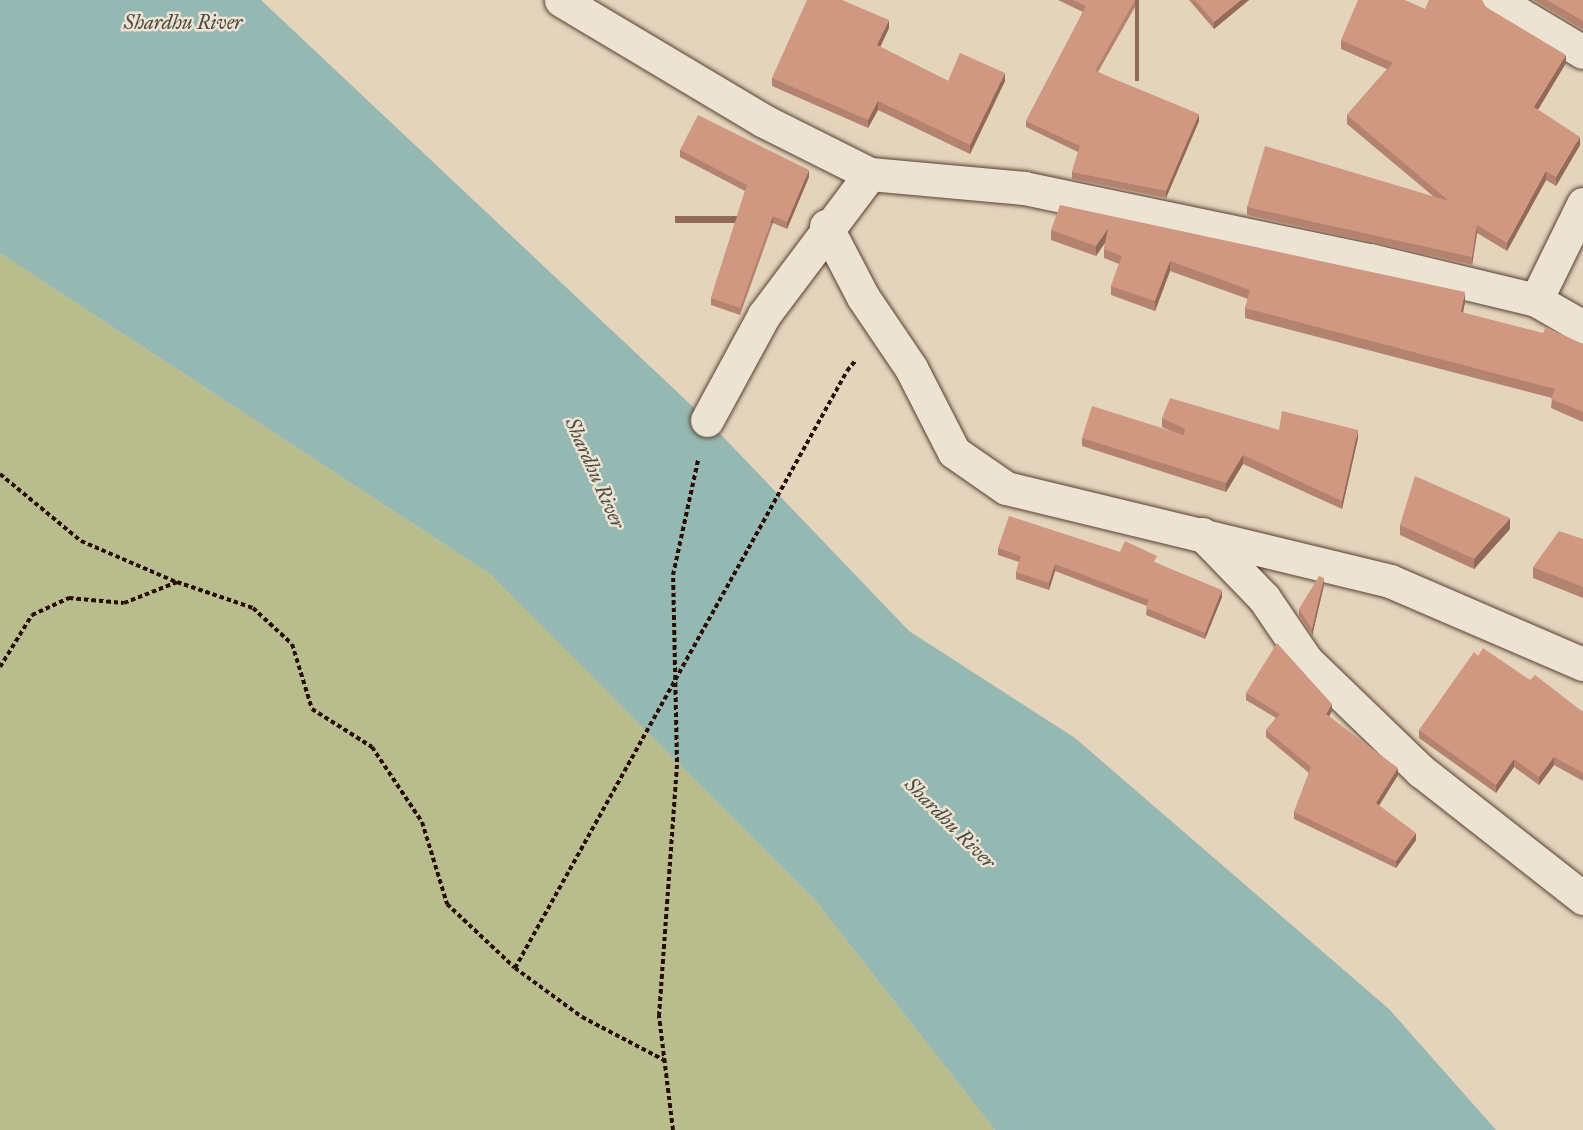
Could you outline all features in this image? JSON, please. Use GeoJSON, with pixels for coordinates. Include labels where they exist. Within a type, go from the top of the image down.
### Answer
{"type":"FeatureCollection","features":[{"type":"Feature","properties":{"kind":"street"},"geometry":{"type":"LineString","coordinates":[[561,0],[762,120],[870,174],[1024,188],[1536,300],[1583,327]]}},
{"type":"Feature","properties":{"kind":"street"},"geometry":{"type":"LineString","coordinates":[[1496,0],[1583,52]]}},
{"type":"Feature","properties":{"kind":"street"},"geometry":{"type":"LineString","coordinates":[[707,420],[764,315],[826,226],[870,174]]}},
{"type":"Feature","properties":{"kind":"street"},"geometry":{"type":"LineString","coordinates":[[1536,300],[1583,204]]}},
{"type":"Feature","properties":{"kind":"street"},"geometry":{"type":"LineString","coordinates":[[826,226],[863,297],[911,368],[954,452],[1006,488],[1390,581],[1583,664]]}},
{"type":"Feature","properties":{"kind":"street"},"geometry":{"type":"LineString","coordinates":[[1202,534],[1264,598],[1306,660],[1422,771],[1583,898]]}},
{"type":"Feature","properties":{"kind":"path"},"geometry":{"type":"LineString","coordinates":[[515,968],[847,371]]}},
{"type":"Feature","properties":{"kind":"path"},"geometry":{"type":"LineString","coordinates":[[673,1130],[659,1016],[677,762],[673,575],[707,420]]}},
{"type":"Feature","properties":{"kind":"path"},"geometry":{"type":"LineString","coordinates":[[0,474],[81,541],[177,582],[253,608],[292,644],[312,709],[372,747],[422,822],[447,904],[515,968],[582,1017],[664,1060]]}},
{"type":"Feature","properties":{"kind":"path"},"geometry":{"type":"LineString","coordinates":[[0,667],[32,615],[69,598],[124,603],[177,582]]}},
{"type":"Feature","properties":{"kind":"green space"},"geometry":{"type":"Polygon","coordinates":[[[0,253],[490,574],[815,900],[995,1130],[0,1130],[0,253]]]}},
{"type":"Feature","properties":{"kind":"water","name":"Shardhu River"},"geometry":{"type":"Polygon","coordinates":[[[0,0],[261,0],[707,420],[909,631],[1075,738],[1389,1009],[1496,1130],[995,1130],[815,900],[490,574],[0,253],[0,0]]]}},
{"type":"Feature","properties":{"kind":"building"},"geometry":{"type":"Polygon","coordinates":[[[807,0],[842,0],[889,20],[877,45],[948,81],[960,53],[1005,73],[970,145],[878,101],[868,120],[772,78],[807,0]]]}},
{"type":"Feature","properties":{"kind":"building"},"geometry":{"type":"Polygon","coordinates":[[[1073,0],[1135,0],[1095,71],[1199,114],[1166,191],[1072,172],[1080,146],[1026,121],[1086,6],[1073,0]]]}},
{"type":"Feature","properties":{"kind":"building"},"geometry":{"type":"Polygon","coordinates":[[[1195,0],[1241,0],[1214,22],[1195,0]]]}},
{"type":"Feature","properties":{"kind":"building"},"geometry":{"type":"Polygon","coordinates":[[[1358,0],[1405,0],[1425,9],[1429,0],[1482,0],[1486,7],[1566,55],[1534,107],[1580,137],[1556,177],[1546,171],[1507,243],[1477,225],[1472,257],[1247,207],[1265,146],[1449,201],[1347,115],[1393,63],[1341,40],[1358,0]]]}},
{"type":"Feature","properties":{"kind":"building"},"geometry":{"type":"Polygon","coordinates":[[[1547,0],[1583,0],[1583,21],[1547,0]]]}},
{"type":"Feature","properties":{"kind":"building"},"geometry":{"type":"Polygon","coordinates":[[[698,115],[809,170],[787,222],[773,216],[740,308],[711,298],[747,185],[680,150],[698,115]]]}},
{"type":"Feature","properties":{"kind":"building"},"geometry":{"type":"Polygon","coordinates":[[[1060,205],[1465,292],[1461,312],[1543,333],[1546,327],[1583,344],[1583,412],[1551,399],[1555,389],[1245,308],[1250,290],[1170,261],[1155,301],[1111,286],[1122,256],[1104,249],[1108,228],[1096,246],[1051,230],[1060,205]]]}},
{"type":"Feature","properties":{"kind":"building"},"geometry":{"type":"Polygon","coordinates":[[[1170,398],[1279,430],[1282,411],[1358,430],[1342,501],[1243,455],[1226,483],[1082,438],[1092,406],[1184,435],[1185,429],[1162,418],[1170,398]]]}},
{"type":"Feature","properties":{"kind":"building"},"geometry":{"type":"Polygon","coordinates":[[[1415,476],[1510,518],[1474,559],[1400,525],[1415,476]]]}},
{"type":"Feature","properties":{"kind":"building"},"geometry":{"type":"Polygon","coordinates":[[[1009,516],[1120,552],[1125,541],[1157,556],[1154,562],[1222,590],[1205,633],[1146,608],[1149,600],[1055,564],[1049,583],[1016,572],[1021,556],[998,548],[1009,516]]]}},
{"type":"Feature","properties":{"kind":"building"},"geometry":{"type":"Polygon","coordinates":[[[1559,531],[1583,539],[1583,587],[1533,567],[1559,531]]]}},
{"type":"Feature","properties":{"kind":"building"},"geometry":{"type":"Polygon","coordinates":[[[1319,576],[1324,578],[1312,629],[1299,609],[1319,576]]]}},
{"type":"Feature","properties":{"kind":"building"},"geometry":{"type":"Polygon","coordinates":[[[1277,643],[1332,704],[1326,714],[1398,768],[1376,803],[1416,833],[1396,861],[1294,812],[1311,767],[1266,730],[1280,714],[1246,693],[1277,643]]]}},
{"type":"Feature","properties":{"kind":"building"},"geometry":{"type":"Polygon","coordinates":[[[1483,648],[1530,680],[1535,675],[1583,712],[1583,773],[1554,757],[1539,777],[1514,759],[1496,785],[1419,730],[1474,652],[1478,656],[1483,648]]]}}]}
